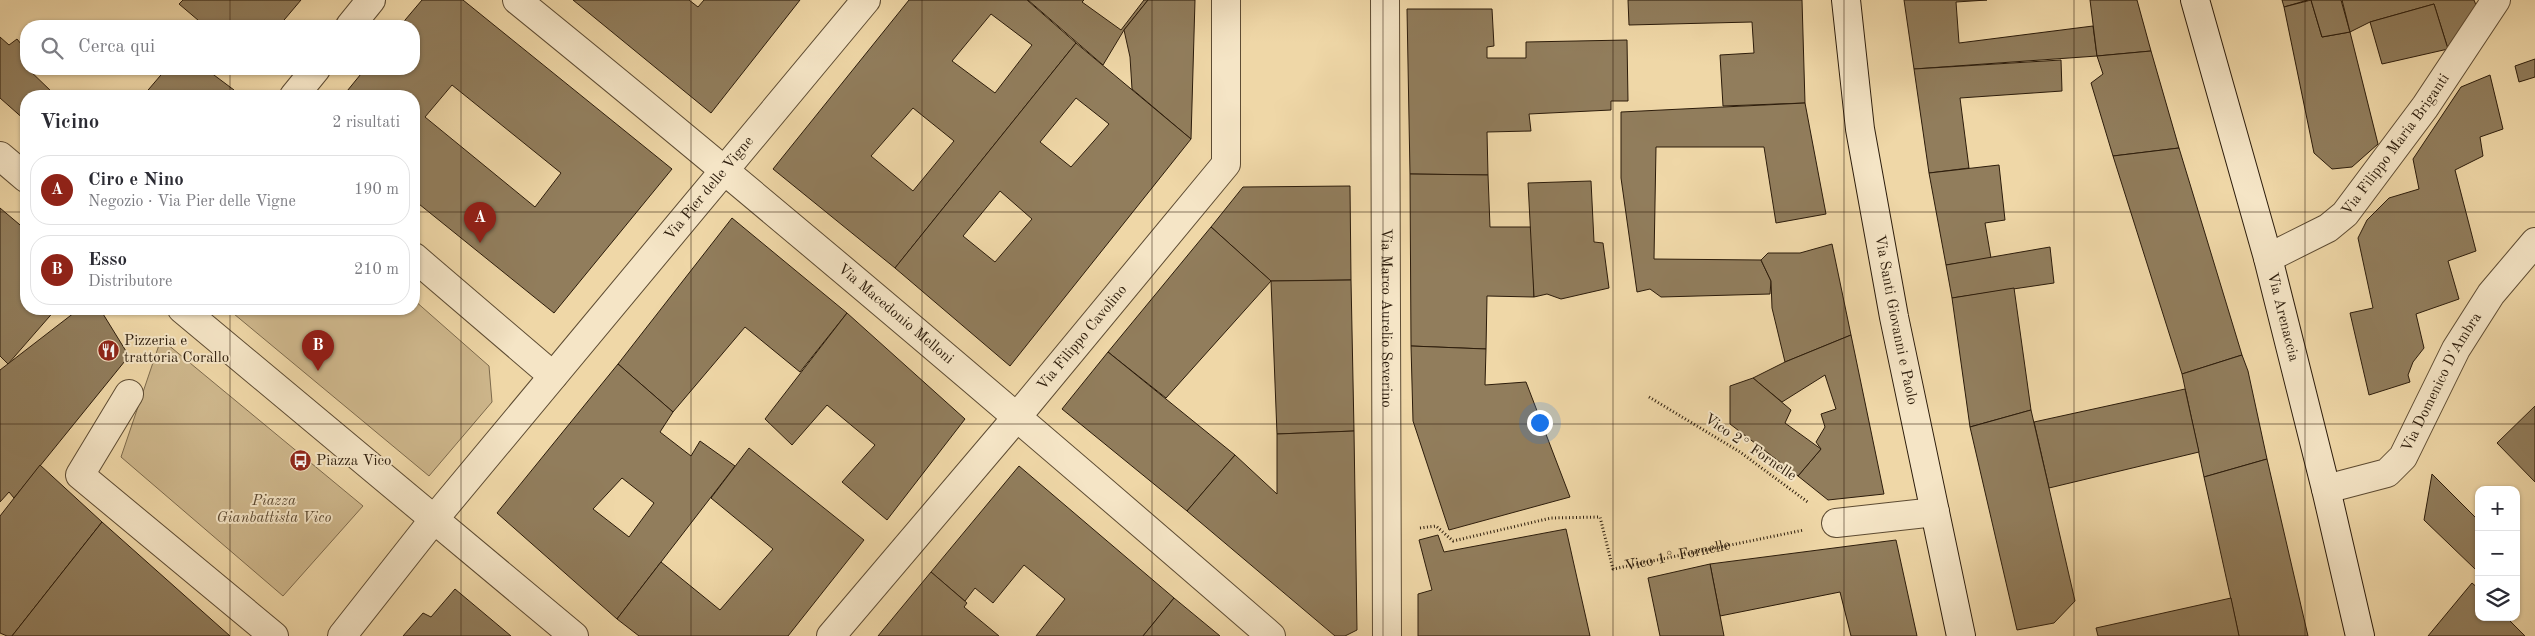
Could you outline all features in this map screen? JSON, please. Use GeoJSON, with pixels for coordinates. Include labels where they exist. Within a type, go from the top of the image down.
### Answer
{"type":"FeatureCollection","features":[{"type":"Feature","properties":{"kind":"street"},"geometry":{"type":"LineString","coordinates":[[355,20],[371,0]]}},
{"type":"Feature","properties":{"kind":"street","name":"Via Macedonio Melloni"},"geometry":{"type":"LineString","coordinates":[[516,0],[724,168],[1018,416],[1271,636]]}},
{"type":"Feature","properties":{"kind":"street","name":"Via Pier delle Vigne"},"geometry":{"type":"LineString","coordinates":[[553,376],[724,168],[866,0]]}},
{"type":"Feature","properties":{"kind":"street","name":"Via Filippo Cavolino"},"geometry":{"type":"LineString","coordinates":[[831,636],[1018,416],[1226,164],[1226,0]]}},
{"type":"Feature","properties":{"kind":"street","name":"Via Marco Aurelio Severino"},"geometry":{"type":"LineString","coordinates":[[1385,0],[1388,553],[1386,636]]}},
{"type":"Feature","properties":{"kind":"street","name":"Via Santi Giovanni e Paolo"},"geometry":{"type":"LineString","coordinates":[[1846,0],[1860,129],[1894,317],[1961,636]]}},
{"type":"Feature","properties":{"kind":"street","name":"Via Arenaccia"},"geometry":{"type":"LineString","coordinates":[[2194,0],[2268,258],[2326,489],[2360,636]]}},
{"type":"Feature","properties":{"kind":"street","name":"Via Filippo Maria Briganti"},"geometry":{"type":"LineString","coordinates":[[2268,258],[2328,228],[2345,214],[2425,107],[2496,0]]}},
{"type":"Feature","properties":{"kind":"street"},"geometry":{"type":"LineString","coordinates":[[299,90],[311,75]]}},
{"type":"Feature","properties":{"kind":"street"},"geometry":{"type":"LineString","coordinates":[[0,156],[20,173]]}},
{"type":"Feature","properties":{"kind":"street","name":"Via Domenico D'Ambra"},"geometry":{"type":"LineString","coordinates":[[2326,489],[2387,474],[2403,457],[2456,349],[2491,294],[2535,242]]}},
{"type":"Feature","properties":{"kind":"street"},"geometry":{"type":"LineString","coordinates":[[342,636],[435,518],[553,376],[420,262]]}},
{"type":"Feature","properties":{"kind":"street"},"geometry":{"type":"LineString","coordinates":[[189,315],[435,518],[574,636]]}},
{"type":"Feature","properties":{"kind":"street"},"geometry":{"type":"LineString","coordinates":[[129,394],[80,475],[274,636]]}},
{"type":"Feature","properties":{"kind":"street"},"geometry":{"type":"LineString","coordinates":[[1836,523],[1935,512]]}},
{"type":"Feature","properties":{"kind":"path","name":"Vico 2° Fornelle"},"geometry":{"type":"LineString","coordinates":[[1649,397],[1740,452],[1836,523]]}},
{"type":"Feature","properties":{"kind":"path","name":"Vico 1° Fornelle"},"geometry":{"type":"LineString","coordinates":[[1388,553],[1412,529],[1436,526],[1454,541],[1550,518],[1600,516],[1613,569],[1836,523]]}},
{"type":"Feature","properties":{"kind":"green space"},"geometry":{"type":"Polygon","coordinates":[[[420,305],[489,366],[492,402],[429,476],[235,315],[420,315],[420,305]]]}},
{"type":"Feature","properties":{"kind":"green space","name":"Piazza Gianbattista Vico"},"geometry":{"type":"Polygon","coordinates":[[[161,339],[363,506],[283,596],[121,457],[161,339]]]}},
{"type":"Feature","properties":{"kind":"building"},"geometry":{"type":"Polygon","coordinates":[[[183,0],[301,0],[284,20],[198,20],[179,4],[183,0]]]}},
{"type":"Feature","properties":{"kind":"building"},"geometry":{"type":"Polygon","coordinates":[[[422,0],[463,0],[672,169],[554,313],[420,205],[420,90],[348,90],[360,75],[420,75],[420,20],[405,20],[422,0]],[[452,85],[425,117],[535,207],[561,173],[452,85]]]}},
{"type":"Feature","properties":{"kind":"building"},"geometry":{"type":"Polygon","coordinates":[[[573,0],[689,0],[698,7],[704,0],[800,0],[711,113],[573,0]]]}},
{"type":"Feature","properties":{"kind":"building"},"geometry":{"type":"Polygon","coordinates":[[[909,0],[1027,0],[1076,43],[895,268],[773,169],[909,0]],[[991,14],[952,61],[995,93],[1032,45],[991,14]],[[913,108],[871,156],[913,191],[954,141],[913,108]]]}},
{"type":"Feature","properties":{"kind":"building"},"geometry":{"type":"Polygon","coordinates":[[[1028,0],[1084,0],[1082,2],[1121,30],[1144,0],[1148,0],[1124,30],[1103,65],[1028,0]]]}},
{"type":"Feature","properties":{"kind":"building"},"geometry":{"type":"Polygon","coordinates":[[[1148,0],[1195,0],[1191,139],[1132,89],[1130,57],[1124,30],[1148,0]]]}},
{"type":"Feature","properties":{"kind":"building"},"geometry":{"type":"Polygon","coordinates":[[[1628,0],[1802,0],[1805,103],[1723,106],[1720,55],[1754,53],[1752,22],[1629,25],[1628,0]]]}},
{"type":"Feature","properties":{"kind":"building"},"geometry":{"type":"Polygon","coordinates":[[[1904,0],[1987,0],[1956,2],[1959,43],[2093,26],[2097,56],[1914,69],[1904,0]]]}},
{"type":"Feature","properties":{"kind":"building"},"geometry":{"type":"Polygon","coordinates":[[[2090,0],[2137,0],[2151,51],[2097,56],[2090,0]]]}},
{"type":"Feature","properties":{"kind":"building"},"geometry":{"type":"Polygon","coordinates":[[[2282,0],[2308,0],[2284,7],[2282,0]]]}},
{"type":"Feature","properties":{"kind":"building"},"geometry":{"type":"Polygon","coordinates":[[[2311,0],[2322,37],[2350,32],[2378,144],[2352,167],[2332,169],[2314,153],[2284,7],[2311,0]]]}},
{"type":"Feature","properties":{"kind":"building"},"geometry":{"type":"Polygon","coordinates":[[[2311,0],[2341,0],[2350,32],[2322,37],[2311,0]]]}},
{"type":"Feature","properties":{"kind":"building"},"geometry":{"type":"Polygon","coordinates":[[[2342,0],[2474,0],[2476,5],[2448,49],[2434,4],[2370,22],[2350,32],[2342,0]]]}},
{"type":"Feature","properties":{"kind":"building"},"geometry":{"type":"Polygon","coordinates":[[[2434,4],[2448,49],[2382,64],[2370,22],[2434,4]]]}},
{"type":"Feature","properties":{"kind":"building"},"geometry":{"type":"Polygon","coordinates":[[[1407,9],[1492,9],[1494,46],[1487,47],[1487,58],[1526,58],[1526,42],[1627,40],[1628,101],[1611,101],[1611,110],[1529,114],[1531,131],[1487,132],[1488,175],[1410,174],[1407,9]]]}},
{"type":"Feature","properties":{"kind":"building"},"geometry":{"type":"Polygon","coordinates":[[[0,37],[9,45],[17,39],[20,43],[20,75],[34,75],[50,90],[20,90],[20,116],[0,98],[0,37]]]}},
{"type":"Feature","properties":{"kind":"building"},"geometry":{"type":"Polygon","coordinates":[[[1076,43],[1191,139],[1010,366],[895,268],[1076,43]],[[1076,98],[1040,142],[1071,167],[1109,124],[1076,98]],[[1000,191],[963,236],[995,262],[1032,219],[1000,191]]]}},
{"type":"Feature","properties":{"kind":"building"},"geometry":{"type":"Polygon","coordinates":[[[2151,51],[2179,148],[2113,156],[2091,83],[2103,74],[2097,56],[2151,51]]]}},
{"type":"Feature","properties":{"kind":"building"},"geometry":{"type":"Polygon","coordinates":[[[2535,59],[2535,77],[2519,82],[2515,66],[2535,59]]]}},
{"type":"Feature","properties":{"kind":"building"},"geometry":{"type":"Polygon","coordinates":[[[2061,60],[2062,91],[1960,98],[1969,168],[1929,173],[1914,69],[2061,60]]]}},
{"type":"Feature","properties":{"kind":"building"},"geometry":{"type":"Polygon","coordinates":[[[161,75],[214,75],[234,90],[148,90],[161,75]]]}},
{"type":"Feature","properties":{"kind":"building"},"geometry":{"type":"Polygon","coordinates":[[[2490,75],[2503,129],[2480,137],[2483,156],[2455,170],[2476,251],[2448,261],[2459,299],[2416,314],[2424,348],[2413,362],[2408,375],[2410,382],[2369,395],[2350,313],[2373,308],[2358,238],[2367,220],[2389,198],[2419,189],[2413,159],[2461,87],[2490,75]]]}},
{"type":"Feature","properties":{"kind":"building"},"geometry":{"type":"Polygon","coordinates":[[[1805,103],[1826,214],[1776,223],[1764,147],[1656,147],[1654,259],[1761,260],[1771,281],[1770,294],[1661,297],[1650,289],[1637,292],[1621,178],[1621,112],[1805,103]]]}},
{"type":"Feature","properties":{"kind":"building"},"geometry":{"type":"Polygon","coordinates":[[[2179,148],[2242,355],[2182,374],[2113,156],[2179,148]]]}},
{"type":"Feature","properties":{"kind":"building"},"geometry":{"type":"Polygon","coordinates":[[[1999,165],[2005,220],[1985,223],[1991,258],[1946,265],[1929,173],[1999,165]]]}},
{"type":"Feature","properties":{"kind":"building"},"geometry":{"type":"Polygon","coordinates":[[[1410,174],[1488,175],[1490,227],[1532,227],[1534,297],[1487,296],[1486,349],[1411,346],[1410,174]]]}},
{"type":"Feature","properties":{"kind":"building"},"geometry":{"type":"Polygon","coordinates":[[[1591,181],[1594,242],[1603,243],[1609,288],[1561,299],[1547,294],[1534,297],[1528,183],[1591,181]]]}},
{"type":"Feature","properties":{"kind":"building"},"geometry":{"type":"Polygon","coordinates":[[[1350,186],[1351,280],[1271,281],[1211,227],[1243,187],[1350,186]]]}},
{"type":"Feature","properties":{"kind":"building"},"geometry":{"type":"Polygon","coordinates":[[[0,208],[20,225],[20,315],[51,315],[8,364],[0,356],[0,208]]]}},
{"type":"Feature","properties":{"kind":"building"},"geometry":{"type":"Polygon","coordinates":[[[732,218],[847,313],[800,372],[745,327],[673,412],[618,364],[732,218]]]}},
{"type":"Feature","properties":{"kind":"building"},"geometry":{"type":"Polygon","coordinates":[[[1211,227],[1271,281],[1166,398],[1108,352],[1211,227]]]}},
{"type":"Feature","properties":{"kind":"building"},"geometry":{"type":"Polygon","coordinates":[[[1832,244],[1851,335],[1785,362],[1772,308],[1771,281],[1761,260],[1768,253],[1800,253],[1832,244]]]}},
{"type":"Feature","properties":{"kind":"building"},"geometry":{"type":"Polygon","coordinates":[[[2050,247],[2054,283],[1952,298],[1946,265],[2050,247]]]}},
{"type":"Feature","properties":{"kind":"building"},"geometry":{"type":"Polygon","coordinates":[[[1351,280],[1354,431],[1277,434],[1271,281],[1351,280]]]}},
{"type":"Feature","properties":{"kind":"building"},"geometry":{"type":"Polygon","coordinates":[[[2014,288],[2031,410],[1970,427],[1952,298],[2014,288]]]}},
{"type":"Feature","properties":{"kind":"building"},"geometry":{"type":"Polygon","coordinates":[[[847,313],[965,419],[887,520],[842,482],[875,445],[827,405],[792,445],[765,419],[847,313]]]}},
{"type":"Feature","properties":{"kind":"building"},"geometry":{"type":"Polygon","coordinates":[[[71,315],[104,315],[129,356],[14,498],[9,492],[0,502],[0,370],[71,315]]]}},
{"type":"Feature","properties":{"kind":"building"},"geometry":{"type":"Polygon","coordinates":[[[1851,335],[1884,494],[1828,500],[1798,476],[1821,449],[1816,442],[1825,427],[1821,414],[1836,409],[1825,375],[1782,402],[1753,378],[1785,362],[1851,335]]]}},
{"type":"Feature","properties":{"kind":"building"},"geometry":{"type":"Polygon","coordinates":[[[1411,346],[1486,349],[1485,385],[1526,382],[1570,497],[1449,530],[1413,421],[1411,346]]]}},
{"type":"Feature","properties":{"kind":"building"},"geometry":{"type":"Polygon","coordinates":[[[1108,352],[1235,455],[1187,511],[1062,409],[1108,352]]]}},
{"type":"Feature","properties":{"kind":"building"},"geometry":{"type":"Polygon","coordinates":[[[2242,355],[2248,371],[2267,459],[2204,477],[2182,374],[2242,355]]]}},
{"type":"Feature","properties":{"kind":"building"},"geometry":{"type":"Polygon","coordinates":[[[618,364],[673,412],[660,432],[691,456],[700,441],[735,466],[617,619],[497,513],[618,364]],[[622,478],[593,509],[629,537],[654,503],[622,478]]]}},
{"type":"Feature","properties":{"kind":"building"},"geometry":{"type":"Polygon","coordinates":[[[1753,378],[1791,410],[1785,423],[1821,449],[1798,476],[1730,424],[1730,386],[1753,378]]]}},
{"type":"Feature","properties":{"kind":"building"},"geometry":{"type":"Polygon","coordinates":[[[2185,389],[2199,452],[2049,488],[2034,422],[2185,389]]]}},
{"type":"Feature","properties":{"kind":"building"},"geometry":{"type":"Polygon","coordinates":[[[2535,406],[2535,482],[2497,443],[2535,406]]]}},
{"type":"Feature","properties":{"kind":"building"},"geometry":{"type":"Polygon","coordinates":[[[2031,410],[2075,601],[2054,623],[2017,630],[1970,427],[2031,410]]]}},
{"type":"Feature","properties":{"kind":"building"},"geometry":{"type":"Polygon","coordinates":[[[1354,431],[1357,630],[1345,636],[1335,636],[1187,511],[1235,455],[1277,494],[1277,434],[1354,431]]]}},
{"type":"Feature","properties":{"kind":"building"},"geometry":{"type":"Polygon","coordinates":[[[749,448],[864,540],[788,636],[639,636],[617,619],[661,562],[720,610],[773,549],[711,498],[749,448]]]}},
{"type":"Feature","properties":{"kind":"building"},"geometry":{"type":"Polygon","coordinates":[[[2267,459],[2308,636],[2239,636],[2204,477],[2267,459]]]}},
{"type":"Feature","properties":{"kind":"building"},"geometry":{"type":"Polygon","coordinates":[[[40,465],[102,522],[12,636],[7,636],[0,633],[0,516],[40,465]]]}},
{"type":"Feature","properties":{"kind":"building"},"geometry":{"type":"Polygon","coordinates":[[[1019,466],[1174,598],[1143,636],[1036,636],[1065,599],[1024,565],[993,603],[975,588],[965,601],[931,572],[1019,466]]]}},
{"type":"Feature","properties":{"kind":"building"},"geometry":{"type":"Polygon","coordinates":[[[2432,474],[2475,517],[2475,569],[2424,520],[2432,474]]]}},
{"type":"Feature","properties":{"kind":"building"},"geometry":{"type":"Polygon","coordinates":[[[102,522],[230,636],[12,636],[102,522]]]}},
{"type":"Feature","properties":{"kind":"building"},"geometry":{"type":"Polygon","coordinates":[[[1566,529],[1590,636],[1418,636],[1418,594],[1432,590],[1419,540],[1438,535],[1444,552],[1566,529]]]}},
{"type":"Feature","properties":{"kind":"building"},"geometry":{"type":"Polygon","coordinates":[[[1896,540],[1917,636],[1851,636],[1840,592],[1720,616],[1710,564],[1896,540]]]}},
{"type":"Feature","properties":{"kind":"building"},"geometry":{"type":"Polygon","coordinates":[[[1710,564],[1724,636],[1660,636],[1648,578],[1710,564]]]}},
{"type":"Feature","properties":{"kind":"building"},"geometry":{"type":"Polygon","coordinates":[[[931,572],[967,603],[964,607],[999,636],[878,636],[931,572]]]}},
{"type":"Feature","properties":{"kind":"building"},"geometry":{"type":"Polygon","coordinates":[[[2472,583],[2475,586],[2475,621],[2510,621],[2525,636],[2428,636],[2472,583]]]}},
{"type":"Feature","properties":{"kind":"building"},"geometry":{"type":"Polygon","coordinates":[[[455,589],[511,636],[403,636],[423,613],[431,617],[455,589]]]}},
{"type":"Feature","properties":{"kind":"building"},"geometry":{"type":"Polygon","coordinates":[[[1174,598],[1220,636],[1143,636],[1174,598]]]}},
{"type":"Feature","properties":{"kind":"building"},"geometry":{"type":"Polygon","coordinates":[[[2231,598],[2239,636],[2098,636],[2096,628],[2231,598]]]}},
{"type":"Feature","properties":{"kind":"place","name":"Ciro e Nino"},"geometry":{"type":"Point","coordinates":[480,243]}},
{"type":"Feature","properties":{"kind":"place","name":"Pizzeria e trattoria Corallo"},"geometry":{"type":"Point","coordinates":[108,350]}},
{"type":"Feature","properties":{"kind":"place","name":"Esso"},"geometry":{"type":"Point","coordinates":[318,371]}},
{"type":"Feature","properties":{"kind":"place","name":"Piazza Vico"},"geometry":{"type":"Point","coordinates":[300,461]}}]}
